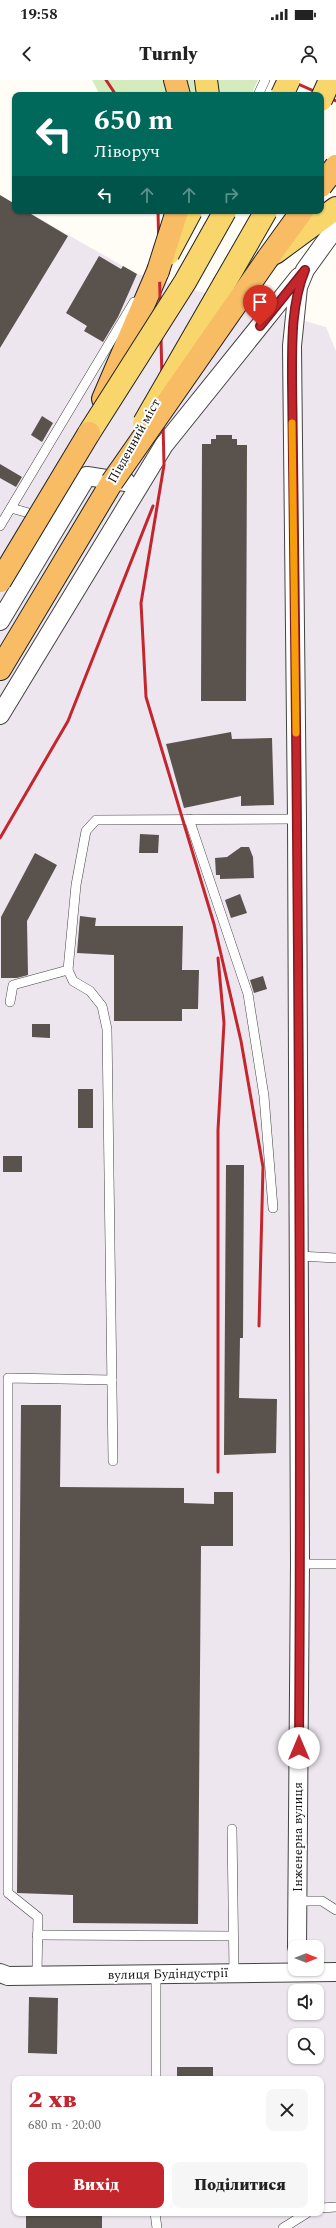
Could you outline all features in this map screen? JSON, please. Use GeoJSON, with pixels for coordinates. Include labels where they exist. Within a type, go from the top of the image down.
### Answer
{"type":"FeatureCollection","features":[{"type":"Feature","properties":{"kind":"highway"},"geometry":{"type":"LineString","coordinates":[[175,80],[178,92]]}},
{"type":"Feature","properties":{"kind":"highway"},"geometry":{"type":"LineString","coordinates":[[324,182],[336,166]]}},
{"type":"Feature","properties":{"kind":"highway"},"geometry":{"type":"LineString","coordinates":[[0,581],[89,433],[158,271],[176,214]]}},
{"type":"Feature","properties":{"kind":"highway"},"geometry":{"type":"LineString","coordinates":[[112,482],[300,214]]}},
{"type":"Feature","properties":{"kind":"highway","name":"Південний міст"},"geometry":{"type":"LineString","coordinates":[[0,669],[112,482]]}},
{"type":"Feature","properties":{"kind":"main road"},"geometry":{"type":"LineString","coordinates":[[206,80],[208,92]]}},
{"type":"Feature","properties":{"kind":"main road"},"geometry":{"type":"LineString","coordinates":[[283,92],[289,80]]}},
{"type":"Feature","properties":{"kind":"main road"},"geometry":{"type":"LineString","coordinates":[[324,93],[330,80]]}},
{"type":"Feature","properties":{"kind":"main road"},"geometry":{"type":"LineString","coordinates":[[268,258],[336,208]]}},
{"type":"Feature","properties":{"kind":"main road"},"geometry":{"type":"LineString","coordinates":[[158,271],[188,214]]}},
{"type":"Feature","properties":{"kind":"main road"},"geometry":{"type":"LineString","coordinates":[[89,433],[186,282],[223,214]]}},
{"type":"Feature","properties":{"kind":"main road","name":"Південний міст"},"geometry":{"type":"LineString","coordinates":[[112,482],[161,391],[264,214]]}},
{"type":"Feature","properties":{"kind":"street","name":"Інженерна вулиця"},"geometry":{"type":"LineString","coordinates":[[297,1940],[300,1564],[298,819],[292,353],[298,287],[305,270],[336,226]]}},
{"type":"Feature","properties":{"kind":"street"},"geometry":{"type":"LineString","coordinates":[[0,715],[138,485],[164,445],[305,270]]}},
{"type":"Feature","properties":{"kind":"street"},"geometry":{"type":"LineString","coordinates":[[0,621],[52,520],[86,476],[138,485]]}},
{"type":"Feature","properties":{"kind":"street","name":"вулиця Будіндустрії"},"geometry":{"type":"LineString","coordinates":[[3,1976],[288,1971]]}},
{"type":"Feature","properties":{"kind":"street","name":"вулиця Будіндустрії"},"geometry":{"type":"LineString","coordinates":[[324,1972],[336,1972]]}},
{"type":"Feature","properties":{"kind":"lane"},"geometry":{"type":"LineString","coordinates":[[259,92],[265,80]]}},
{"type":"Feature","properties":{"kind":"lane"},"geometry":{"type":"LineString","coordinates":[[0,526],[188,214]]}},
{"type":"Feature","properties":{"kind":"lane"},"geometry":{"type":"LineString","coordinates":[[11,508],[52,520]]}},
{"type":"Feature","properties":{"kind":"lane"},"geometry":{"type":"LineString","coordinates":[[189,819],[248,994],[264,1096],[273,1208]]}},
{"type":"Feature","properties":{"kind":"lane"},"geometry":{"type":"LineString","coordinates":[[113,1462],[107,1029],[102,1006],[90,991],[73,981],[68,970],[76,885],[86,831],[96,820],[298,819]]}},
{"type":"Feature","properties":{"kind":"lane"},"geometry":{"type":"LineString","coordinates":[[10,1002],[13,985],[68,970]]}},
{"type":"Feature","properties":{"kind":"lane"},"geometry":{"type":"LineString","coordinates":[[299,1256],[336,1258]]}},
{"type":"Feature","properties":{"kind":"lane"},"geometry":{"type":"LineString","coordinates":[[37,1975],[38,1917],[8,1893],[8,1378],[112,1380]]}},
{"type":"Feature","properties":{"kind":"lane"},"geometry":{"type":"LineString","coordinates":[[300,1564],[336,1564]]}},
{"type":"Feature","properties":{"kind":"lane"},"geometry":{"type":"LineString","coordinates":[[232,1829],[234,1973]]}},
{"type":"Feature","properties":{"kind":"lane"},"geometry":{"type":"LineString","coordinates":[[298,1901],[322,1901],[336,1910]]}},
{"type":"Feature","properties":{"kind":"lane"},"geometry":{"type":"LineString","coordinates":[[37,1935],[233,1936]]}},
{"type":"Feature","properties":{"kind":"lane"},"geometry":{"type":"LineString","coordinates":[[156,1974],[156,2076]]}},
{"type":"Feature","properties":{"kind":"lane"},"geometry":{"type":"LineString","coordinates":[[324,2208],[336,2207]]}},
{"type":"Feature","properties":{"kind":"lane"},"geometry":{"type":"LineString","coordinates":[[156,2216],[158,2228]]}},
{"type":"Feature","properties":{"kind":"lane"},"geometry":{"type":"LineString","coordinates":[[283,2228],[302,2216]]}},
{"type":"Feature","properties":{"kind":"shaded area"},"geometry":{"type":"Polygon","coordinates":[[[0,195],[12,208],[12,214],[31,214],[137,274],[326,327],[336,351],[336,2228],[0,2228],[0,195]]]}},
{"type":"Feature","properties":{"kind":"green space"},"geometry":{"type":"Polygon","coordinates":[[[92,80],[258,80],[252,92],[98,92],[92,80]]]}},
{"type":"Feature","properties":{"kind":"building"},"geometry":{"type":"Polygon","coordinates":[[[0,195],[12,202],[12,214],[31,214],[68,236],[0,348],[0,195]]]}},
{"type":"Feature","properties":{"kind":"building"},"geometry":{"type":"Polygon","coordinates":[[[99,256],[121,269],[123,266],[137,274],[118,317],[103,342],[84,331],[87,326],[66,313],[99,256]]]}},
{"type":"Feature","properties":{"kind":"building"},"geometry":{"type":"Polygon","coordinates":[[[42,416],[53,423],[42,442],[31,435],[42,416]]]}},
{"type":"Feature","properties":{"kind":"building"},"geometry":{"type":"Polygon","coordinates":[[[216,435],[232,435],[232,439],[237,439],[237,445],[247,445],[246,701],[201,701],[202,444],[211,444],[211,439],[216,439],[216,435]]]}},
{"type":"Feature","properties":{"kind":"building"},"geometry":{"type":"Polygon","coordinates":[[[0,464],[22,477],[16,487],[0,478],[0,464]]]}},
{"type":"Feature","properties":{"kind":"building"},"geometry":{"type":"Polygon","coordinates":[[[231,732],[232,739],[272,738],[274,805],[241,806],[241,796],[184,808],[166,744],[231,732]]]}},
{"type":"Feature","properties":{"kind":"building"},"geometry":{"type":"Polygon","coordinates":[[[140,834],[159,835],[158,853],[139,853],[140,834]]]}},
{"type":"Feature","properties":{"kind":"building"},"geometry":{"type":"Polygon","coordinates":[[[241,847],[249,847],[253,857],[254,878],[220,879],[220,875],[216,875],[215,858],[227,857],[241,847]]]}},
{"type":"Feature","properties":{"kind":"building"},"geometry":{"type":"Polygon","coordinates":[[[35,853],[57,865],[27,921],[28,975],[17,978],[1,978],[1,917],[35,853]]]}},
{"type":"Feature","properties":{"kind":"building"},"geometry":{"type":"Polygon","coordinates":[[[240,894],[247,913],[231,918],[225,900],[240,894]]]}},
{"type":"Feature","properties":{"kind":"building"},"geometry":{"type":"Polygon","coordinates":[[[80,916],[96,918],[95,926],[183,926],[182,970],[199,970],[198,1009],[182,1009],[182,1021],[114,1021],[114,955],[77,953],[80,916]]]}},
{"type":"Feature","properties":{"kind":"building"},"geometry":{"type":"Polygon","coordinates":[[[263,976],[267,989],[254,993],[250,980],[263,976]]]}},
{"type":"Feature","properties":{"kind":"building"},"geometry":{"type":"Polygon","coordinates":[[[32,1024],[50,1024],[50,1038],[32,1037],[32,1024]]]}},
{"type":"Feature","properties":{"kind":"building"},"geometry":{"type":"Polygon","coordinates":[[[78,1089],[93,1089],[93,1128],[78,1128],[78,1089]]]}},
{"type":"Feature","properties":{"kind":"building"},"geometry":{"type":"Polygon","coordinates":[[[3,1156],[22,1156],[22,1172],[3,1172],[3,1156]]]}},
{"type":"Feature","properties":{"kind":"building"},"geometry":{"type":"Polygon","coordinates":[[[226,1165],[244,1165],[243,1338],[240,1338],[239,1398],[277,1399],[276,1453],[224,1455],[226,1165]]]}},
{"type":"Feature","properties":{"kind":"building"},"geometry":{"type":"Polygon","coordinates":[[[21,1405],[61,1405],[60,1487],[184,1488],[184,1503],[214,1504],[214,1492],[233,1492],[233,1546],[201,1546],[198,1924],[73,1923],[73,1895],[17,1893],[21,1405]]]}},
{"type":"Feature","properties":{"kind":"building"},"geometry":{"type":"Polygon","coordinates":[[[29,1997],[58,1998],[57,2054],[28,2053],[29,1997]]]}},
{"type":"Feature","properties":{"kind":"building"},"geometry":{"type":"Polygon","coordinates":[[[177,2067],[213,2067],[213,2076],[177,2076],[177,2067]]]}},
{"type":"Feature","properties":{"kind":"building"},"geometry":{"type":"Polygon","coordinates":[[[26,2216],[102,2216],[102,2228],[26,2228],[26,2216]]]}},
{"type":"Feature","properties":{"kind":"railway"},"geometry":{"type":"LineString","coordinates":[[106,80],[114,92]]}},
{"type":"Feature","properties":{"kind":"railway"},"geometry":{"type":"LineString","coordinates":[[289,80],[316,92]]}},
{"type":"Feature","properties":{"kind":"railway"},"geometry":{"type":"LineString","coordinates":[[324,96],[336,101]]}},
{"type":"Feature","properties":{"kind":"railway"},"geometry":{"type":"LineString","coordinates":[[158,214],[164,465],[141,603],[146,697],[214,924],[241,1041],[263,1167],[259,1326]]}},
{"type":"Feature","properties":{"kind":"railway"},"geometry":{"type":"LineString","coordinates":[[0,838],[68,721],[153,506]]}},
{"type":"Feature","properties":{"kind":"railway"},"geometry":{"type":"LineString","coordinates":[[218,958],[224,1023],[218,1130],[218,1472]]}},
{"type":"Feature","properties":{"kind":"slow traffic"},"geometry":{"type":"LineString","coordinates":[[292,423],[296,733]]}},
{"type":"Feature","properties":{"kind":"route"},"geometry":{"type":"LineString","coordinates":[[260,326],[305,270],[298,287],[292,346],[298,835],[300,1564],[299,1748]]}}]}
